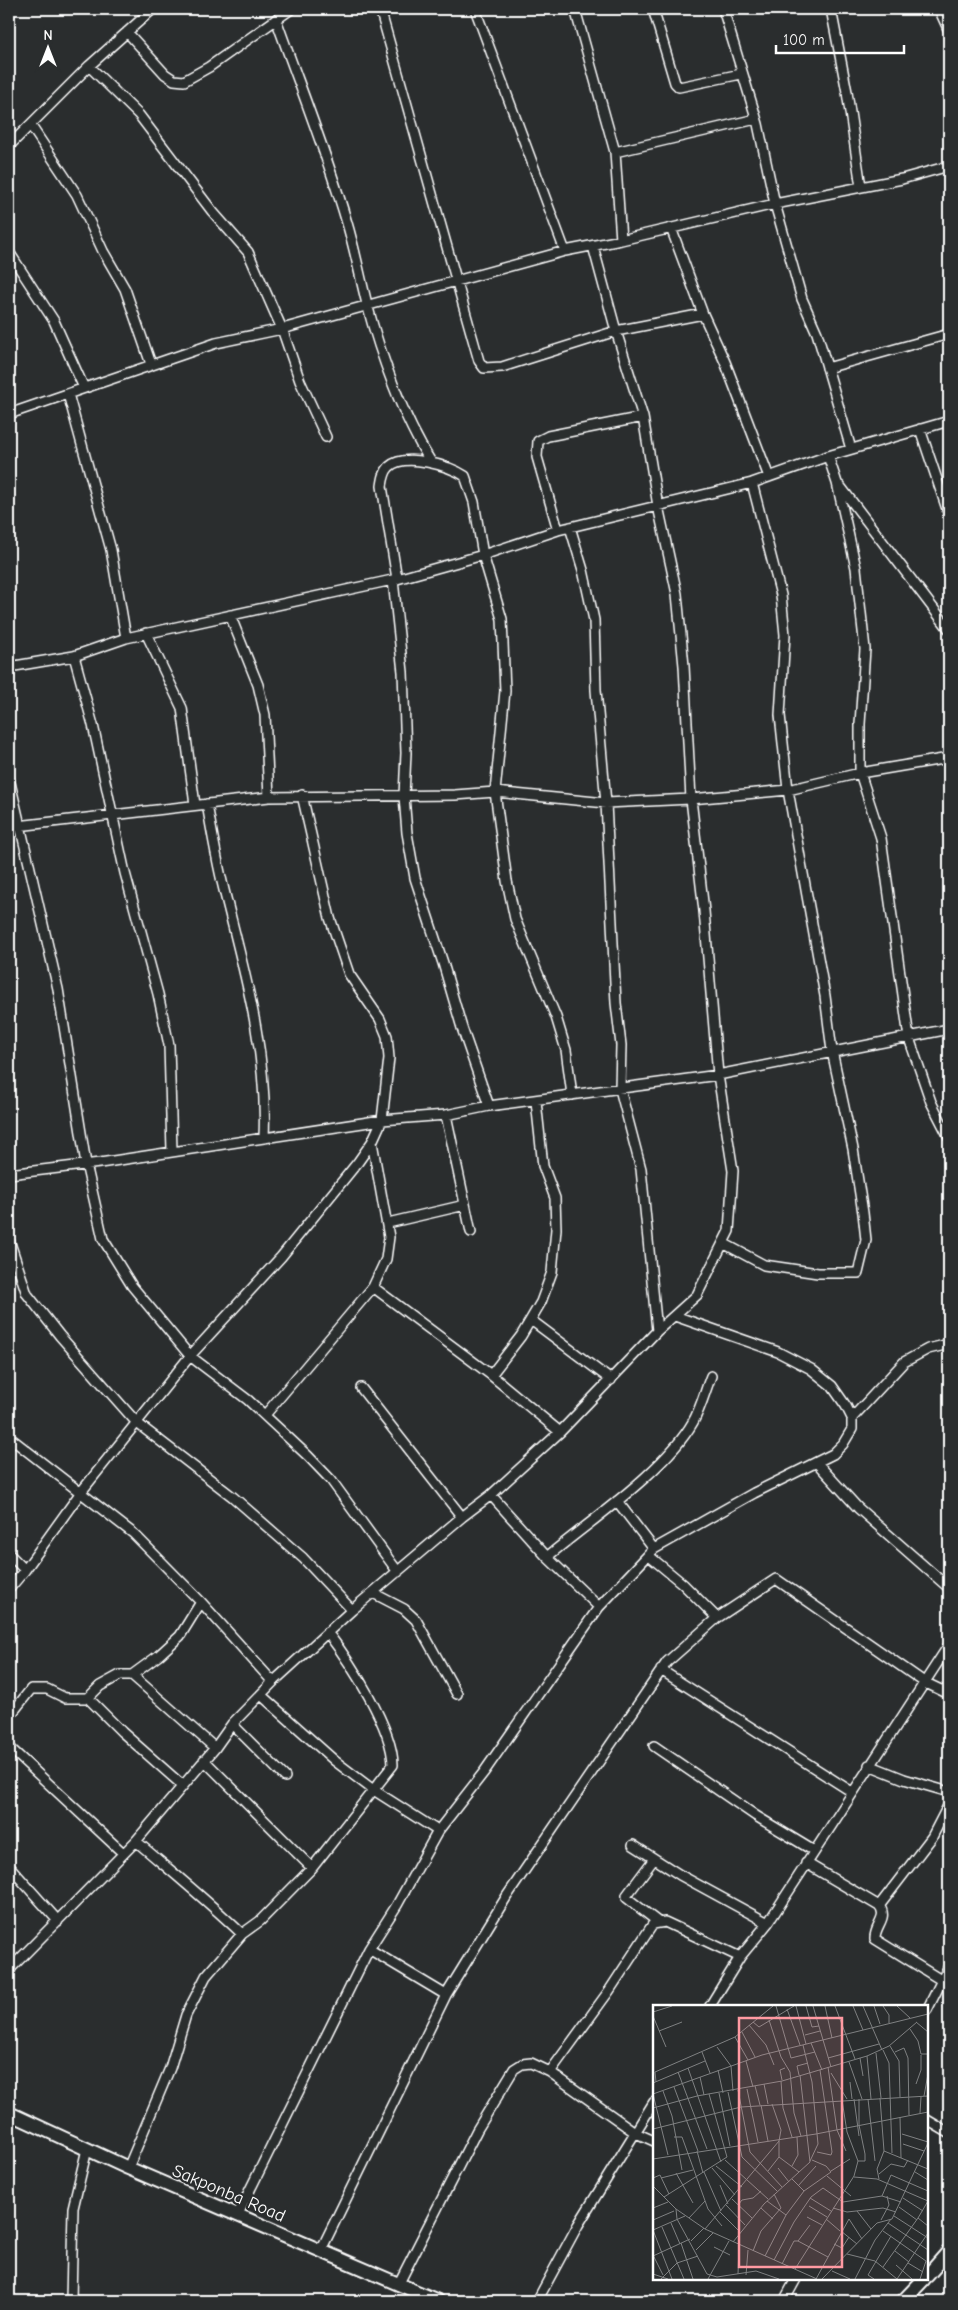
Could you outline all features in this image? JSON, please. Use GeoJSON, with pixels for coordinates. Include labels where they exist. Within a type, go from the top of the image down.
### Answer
{"type":"FeatureCollection","features":[{"type":"Feature","properties":{"kind":"main road","name":"Sakponba Road"},"geometry":{"type":"LineString","coordinates":[[9,2113],[128,2168],[237,2216],[321,2250],[430,2300]]}},
{"type":"Feature","properties":{"kind":"main road"},"geometry":{"type":"LineString","coordinates":[[928,2275],[949,2251]]}},
{"type":"Feature","properties":{"kind":"main road"},"geometry":{"type":"LineString","coordinates":[[903,2301],[923,2280]]}},
{"type":"Feature","properties":{"kind":"street"},"geometry":{"type":"LineString","coordinates":[[9,146],[89,66],[153,9]]}},
{"type":"Feature","properties":{"kind":"street"},"geometry":{"type":"LineString","coordinates":[[127,32],[165,74],[174,80],[184,81],[291,9]]}},
{"type":"Feature","properties":{"kind":"street"},"geometry":{"type":"LineString","coordinates":[[380,9],[456,282],[479,361],[484,368],[502,367],[616,331],[702,314]]}},
{"type":"Feature","properties":{"kind":"street"},"geometry":{"type":"LineString","coordinates":[[475,9],[565,251]]}},
{"type":"Feature","properties":{"kind":"street"},"geometry":{"type":"LineString","coordinates":[[575,9],[615,152],[621,240]]}},
{"type":"Feature","properties":{"kind":"street"},"geometry":{"type":"LineString","coordinates":[[653,9],[675,84],[679,87],[741,74]]}},
{"type":"Feature","properties":{"kind":"street"},"geometry":{"type":"LineString","coordinates":[[723,9],[756,119],[775,204],[802,299],[817,333],[851,449]]}},
{"type":"Feature","properties":{"kind":"street"},"geometry":{"type":"LineString","coordinates":[[831,9],[847,92],[860,187]]}},
{"type":"Feature","properties":{"kind":"street"},"geometry":{"type":"LineString","coordinates":[[939,9],[949,31]]}},
{"type":"Feature","properties":{"kind":"street"},"geometry":{"type":"LineString","coordinates":[[276,19],[347,224],[367,305],[386,365],[421,446],[431,462]]}},
{"type":"Feature","properties":{"kind":"street"},"geometry":{"type":"LineString","coordinates":[[89,66],[138,115],[212,211],[248,252],[282,329],[300,381],[326,437]]}},
{"type":"Feature","properties":{"kind":"street"},"geometry":{"type":"LineString","coordinates":[[615,152],[756,119]]}},
{"type":"Feature","properties":{"kind":"street"},"geometry":{"type":"LineString","coordinates":[[31,126],[77,195],[103,251],[125,289],[151,364]]}},
{"type":"Feature","properties":{"kind":"street"},"geometry":{"type":"LineString","coordinates":[[9,414],[216,343],[282,329],[565,251],[775,204],[902,179],[949,166]]}},
{"type":"Feature","properties":{"kind":"street"},"geometry":{"type":"LineString","coordinates":[[671,228],[702,314],[725,362],[769,477]]}},
{"type":"Feature","properties":{"kind":"street"},"geometry":{"type":"LineString","coordinates":[[9,1970],[136,1841],[215,1748],[232,1724],[274,1682],[352,1610],[462,1517],[492,1495],[560,1432],[657,1331],[697,1295],[729,1232],[733,1171],[718,1075],[704,911],[691,799],[684,666],[676,594],[643,418],[616,331],[593,246]]}},
{"type":"Feature","properties":{"kind":"street"},"geometry":{"type":"LineString","coordinates":[[9,252],[54,321],[84,388]]}},
{"type":"Feature","properties":{"kind":"street"},"geometry":{"type":"LineString","coordinates":[[827,368],[949,334]]}},
{"type":"Feature","properties":{"kind":"street"},"geometry":{"type":"LineString","coordinates":[[68,394],[110,550],[126,638]]}},
{"type":"Feature","properties":{"kind":"street"},"geometry":{"type":"LineString","coordinates":[[558,530],[537,457],[538,441],[548,436],[643,418]]}},
{"type":"Feature","properties":{"kind":"street"},"geometry":{"type":"LineString","coordinates":[[9,667],[74,656],[146,633],[395,579],[483,555],[570,526],[752,483],[828,456],[949,421]]}},
{"type":"Feature","properties":{"kind":"street"},"geometry":{"type":"LineString","coordinates":[[920,429],[949,515]]}},
{"type":"Feature","properties":{"kind":"street"},"geometry":{"type":"LineString","coordinates":[[828,456],[837,483],[856,568],[864,649],[860,724],[860,774],[882,838],[909,1038],[931,1102],[949,1137]]}},
{"type":"Feature","properties":{"kind":"street"},"geometry":{"type":"LineString","coordinates":[[489,1106],[462,1028],[415,878],[407,833],[404,796],[406,753],[403,672],[395,579],[382,486],[391,466],[402,462],[431,462],[465,476],[474,502],[483,555],[502,619],[505,691],[495,792],[515,919],[556,1017],[566,1050],[572,1095]]}},
{"type":"Feature","properties":{"kind":"street"},"geometry":{"type":"LineString","coordinates":[[723,1244],[764,1265],[818,1273],[858,1273],[866,1240],[853,1149],[832,1051],[823,986],[788,790],[780,715],[784,635],[781,595],[752,483]]}},
{"type":"Feature","properties":{"kind":"street"},"geometry":{"type":"LineString","coordinates":[[837,483],[949,628]]}},
{"type":"Feature","properties":{"kind":"street"},"geometry":{"type":"LineString","coordinates":[[570,526],[583,570],[594,620],[596,690],[606,802],[616,1003],[621,1045],[620,1090],[641,1170],[649,1230],[657,1331]]}},
{"type":"Feature","properties":{"kind":"street"},"geometry":{"type":"LineString","coordinates":[[230,615],[258,685],[265,714],[269,797]]}},
{"type":"Feature","properties":{"kind":"street"},"geometry":{"type":"LineString","coordinates":[[146,633],[182,708],[195,805]]}},
{"type":"Feature","properties":{"kind":"street"},"geometry":{"type":"LineString","coordinates":[[74,656],[93,725],[111,814],[169,1045],[172,1151]]}},
{"type":"Feature","properties":{"kind":"street"},"geometry":{"type":"LineString","coordinates":[[9,827],[111,814],[302,795],[404,796],[495,792],[606,802],[691,799],[788,790],[860,774],[949,758]]}},
{"type":"Feature","properties":{"kind":"street"},"geometry":{"type":"LineString","coordinates":[[9,778],[58,989],[86,1164],[103,1238],[132,1286],[190,1356],[265,1415],[331,1480],[398,1572]]}},
{"type":"Feature","properties":{"kind":"street"},"geometry":{"type":"LineString","coordinates":[[9,1589],[25,1570],[81,1492],[190,1356],[281,1257],[372,1142],[382,1120],[389,1058],[387,1036],[380,1019],[349,974],[330,918],[302,795]]}},
{"type":"Feature","properties":{"kind":"street"},"geometry":{"type":"LineString","coordinates":[[207,804],[223,887],[253,1006],[266,1109],[264,1137]]}},
{"type":"Feature","properties":{"kind":"street"},"geometry":{"type":"LineString","coordinates":[[9,1174],[382,1120],[446,1115],[489,1106],[620,1090],[718,1075],[832,1051],[909,1038],[949,1028]]}},
{"type":"Feature","properties":{"kind":"street"},"geometry":{"type":"LineString","coordinates":[[491,1375],[531,1320],[541,1302],[552,1272],[556,1229],[554,1198],[543,1166],[536,1101]]}},
{"type":"Feature","properties":{"kind":"street"},"geometry":{"type":"LineString","coordinates":[[446,1115],[470,1232]]}},
{"type":"Feature","properties":{"kind":"street"},"geometry":{"type":"LineString","coordinates":[[265,1415],[373,1287],[386,1259],[388,1223],[372,1142]]}},
{"type":"Feature","properties":{"kind":"street"},"geometry":{"type":"LineString","coordinates":[[388,1223],[465,1205]]}},
{"type":"Feature","properties":{"kind":"street"},"geometry":{"type":"LineString","coordinates":[[9,1240],[27,1294],[60,1336],[137,1423],[233,1497],[304,1558],[352,1610]]}},
{"type":"Feature","properties":{"kind":"street"},"geometry":{"type":"LineString","coordinates":[[373,1287],[491,1375],[560,1432]]}},
{"type":"Feature","properties":{"kind":"street"},"geometry":{"type":"LineString","coordinates":[[237,2216],[370,1949],[398,1905],[438,1831],[484,1772],[600,1607],[651,1552],[754,1493],[833,1454],[844,1444],[852,1429],[852,1418],[846,1406],[832,1386],[811,1369],[778,1352],[674,1316]]}},
{"type":"Feature","properties":{"kind":"street"},"geometry":{"type":"LineString","coordinates":[[531,1320],[612,1380]]}},
{"type":"Feature","properties":{"kind":"street"},"geometry":{"type":"LineString","coordinates":[[852,1418],[904,1362],[928,1349],[949,1344]]}},
{"type":"Feature","properties":{"kind":"street"},"geometry":{"type":"LineString","coordinates":[[547,1557],[617,1501],[682,1440],[694,1421],[711,1376]]}},
{"type":"Feature","properties":{"kind":"street"},"geometry":{"type":"LineString","coordinates":[[361,1388],[462,1517]]}},
{"type":"Feature","properties":{"kind":"street"},"geometry":{"type":"LineString","coordinates":[[9,1436],[134,1534],[201,1602],[274,1682]]}},
{"type":"Feature","properties":{"kind":"street"},"geometry":{"type":"LineString","coordinates":[[817,1463],[858,1508],[949,1588]]}},
{"type":"Feature","properties":{"kind":"street"},"geometry":{"type":"LineString","coordinates":[[492,1495],[547,1557],[600,1607]]}},
{"type":"Feature","properties":{"kind":"street"},"geometry":{"type":"LineString","coordinates":[[617,1501],[651,1552],[717,1618]]}},
{"type":"Feature","properties":{"kind":"street"},"geometry":{"type":"LineString","coordinates":[[9,1554],[25,1570]]}},
{"type":"Feature","properties":{"kind":"street"},"geometry":{"type":"LineString","coordinates":[[321,2250],[446,1995],[507,1896],[667,1662],[717,1618],[776,1579],[924,1682],[949,1694]]}},
{"type":"Feature","properties":{"kind":"street"},"geometry":{"type":"LineString","coordinates":[[373,1593],[404,1609],[416,1620],[457,1694]]}},
{"type":"Feature","properties":{"kind":"street"},"geometry":{"type":"LineString","coordinates":[[9,1717],[31,1689],[47,1689],[65,1698],[88,1698],[100,1686],[120,1675],[132,1675],[180,1636],[201,1602]]}},
{"type":"Feature","properties":{"kind":"street"},"geometry":{"type":"LineString","coordinates":[[128,2168],[170,2068],[186,2015],[206,1976],[242,1934],[260,1921],[312,1868],[372,1789],[393,1765],[393,1754],[366,1694],[345,1655],[328,1632]]}},
{"type":"Feature","properties":{"kind":"street"},"geometry":{"type":"LineString","coordinates":[[711,2005],[740,1957],[768,1923],[869,1765],[949,1645]]}},
{"type":"Feature","properties":{"kind":"street"},"geometry":{"type":"LineString","coordinates":[[661,1670],[852,1792]]}},
{"type":"Feature","properties":{"kind":"street"},"geometry":{"type":"LineString","coordinates":[[132,1675],[215,1748]]}},
{"type":"Feature","properties":{"kind":"street"},"geometry":{"type":"LineString","coordinates":[[261,1695],[335,1760],[372,1789],[438,1831]]}},
{"type":"Feature","properties":{"kind":"street"},"geometry":{"type":"LineString","coordinates":[[88,1698],[122,1732],[182,1785]]}},
{"type":"Feature","properties":{"kind":"street"},"geometry":{"type":"LineString","coordinates":[[232,1724],[285,1777]]}},
{"type":"Feature","properties":{"kind":"street"},"geometry":{"type":"LineString","coordinates":[[654,1746],[756,1816],[814,1851]]}},
{"type":"Feature","properties":{"kind":"street"},"geometry":{"type":"LineString","coordinates":[[9,1747],[123,1853]]}},
{"type":"Feature","properties":{"kind":"street"},"geometry":{"type":"LineString","coordinates":[[204,1760],[312,1868]]}},
{"type":"Feature","properties":{"kind":"street"},"geometry":{"type":"LineString","coordinates":[[869,1765],[904,1779],[949,1792]]}},
{"type":"Feature","properties":{"kind":"street"},"geometry":{"type":"LineString","coordinates":[[879,1906],[932,1837],[949,1804]]}},
{"type":"Feature","properties":{"kind":"street"},"geometry":{"type":"LineString","coordinates":[[136,1841],[185,1884],[210,1902],[242,1934]]}},
{"type":"Feature","properties":{"kind":"street"},"geometry":{"type":"LineString","coordinates":[[632,1845],[768,1923]]}},
{"type":"Feature","properties":{"kind":"street"},"geometry":{"type":"LineString","coordinates":[[654,1859],[627,1895],[627,1898],[658,1922]]}},
{"type":"Feature","properties":{"kind":"street"},"geometry":{"type":"LineString","coordinates":[[806,1863],[879,1906],[883,1911],[883,1918],[874,1934],[875,1938],[945,1978]]}},
{"type":"Feature","properties":{"kind":"street"},"geometry":{"type":"LineString","coordinates":[[9,1866],[58,1921]]}},
{"type":"Feature","properties":{"kind":"street"},"geometry":{"type":"LineString","coordinates":[[550,2072],[609,1991],[653,1924],[665,1922],[740,1957]]}},
{"type":"Feature","properties":{"kind":"street"},"geometry":{"type":"LineString","coordinates":[[370,1949],[446,1995]]}},
{"type":"Feature","properties":{"kind":"street"},"geometry":{"type":"LineString","coordinates":[[928,2008],[945,1978],[949,1966]]}},
{"type":"Feature","properties":{"kind":"street"},"geometry":{"type":"LineString","coordinates":[[398,2285],[477,2130],[514,2069],[522,2064],[531,2063],[550,2072],[636,2133],[653,2141]]}},
{"type":"Feature","properties":{"kind":"street"},"geometry":{"type":"LineString","coordinates":[[537,2301],[578,2225],[653,2104]]}},
{"type":"Feature","properties":{"kind":"street"},"geometry":{"type":"LineString","coordinates":[[928,2121],[949,2133]]}},
{"type":"Feature","properties":{"kind":"street"},"geometry":{"type":"LineString","coordinates":[[71,2301],[73,2208],[87,2149]]}},
{"type":"Feature","properties":{"kind":"street"},"geometry":{"type":"LineString","coordinates":[[784,2301],[795,2280]]}}]}
